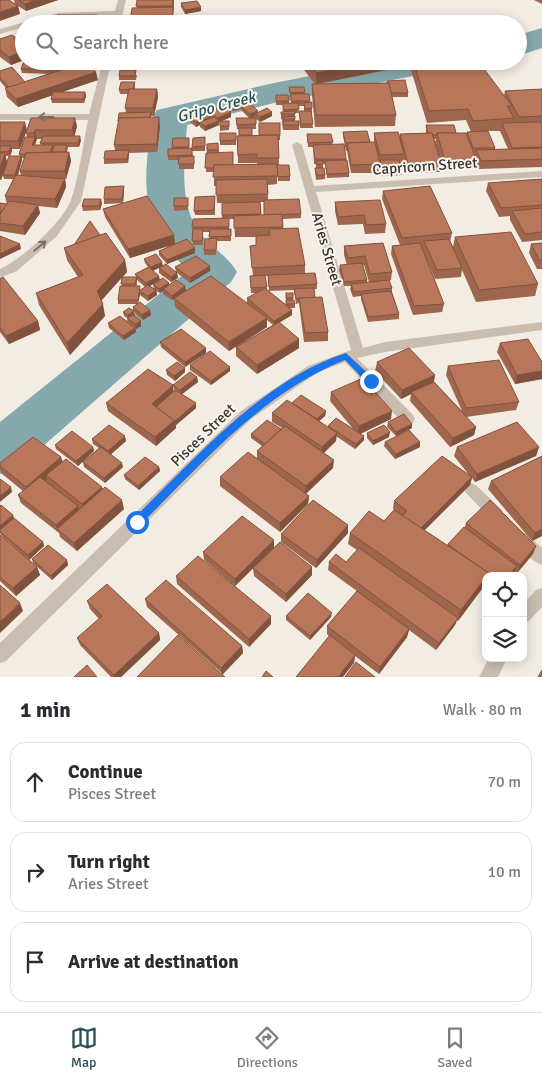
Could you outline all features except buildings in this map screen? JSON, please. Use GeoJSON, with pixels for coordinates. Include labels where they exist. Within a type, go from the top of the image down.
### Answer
{"type":"FeatureCollection","features":[{"type":"Feature","properties":{"kind":"street"},"geometry":{"type":"LineString","coordinates":[[58,15],[119,14],[122,0]]}},
{"type":"Feature","properties":{"kind":"street"},"geometry":{"type":"LineString","coordinates":[[0,32],[15,27]]}},
{"type":"Feature","properties":{"kind":"street"},"geometry":{"type":"LineString","coordinates":[[0,274],[13,268],[54,234],[76,201],[105,70]]}},
{"type":"Feature","properties":{"kind":"street"},"geometry":{"type":"LineString","coordinates":[[0,117],[93,118]]}},
{"type":"Feature","properties":{"kind":"street","name":"Aries Street"},"geometry":{"type":"LineString","coordinates":[[297,145],[352,355],[408,419]]}},
{"type":"Feature","properties":{"kind":"street","name":"Capricorn Street"},"geometry":{"type":"LineString","coordinates":[[309,189],[542,174]]}},
{"type":"Feature","properties":{"kind":"street","name":"Pisces Street"},"geometry":{"type":"LineString","coordinates":[[0,655],[246,416],[313,369],[352,355],[385,347],[542,326]]}},
{"type":"Feature","properties":{"kind":"street"},"geometry":{"type":"LineString","coordinates":[[471,489],[542,558]]}},
{"type":"Feature","properties":{"kind":"street"},"geometry":{"type":"LineString","coordinates":[[527,612],[540,600]]}},
{"type":"Feature","properties":{"kind":"street"},"geometry":{"type":"LineString","coordinates":[[488,677],[497,662]]}},
{"type":"Feature","properties":{"kind":"waterway","name":"Gripo Creek"},"geometry":{"type":"LineString","coordinates":[[527,43],[542,37]]}},
{"type":"Feature","properties":{"kind":"waterway","name":"Gripo Creek"},"geometry":{"type":"LineString","coordinates":[[0,452],[215,272],[180,235],[173,222],[166,193],[165,178],[170,118],[274,93],[393,70]]}},
{"type":"Feature","properties":{"kind":"route"},"geometry":{"type":"LineString","coordinates":[[137,522],[246,416],[313,369],[346,356],[371,381]]}}]}
